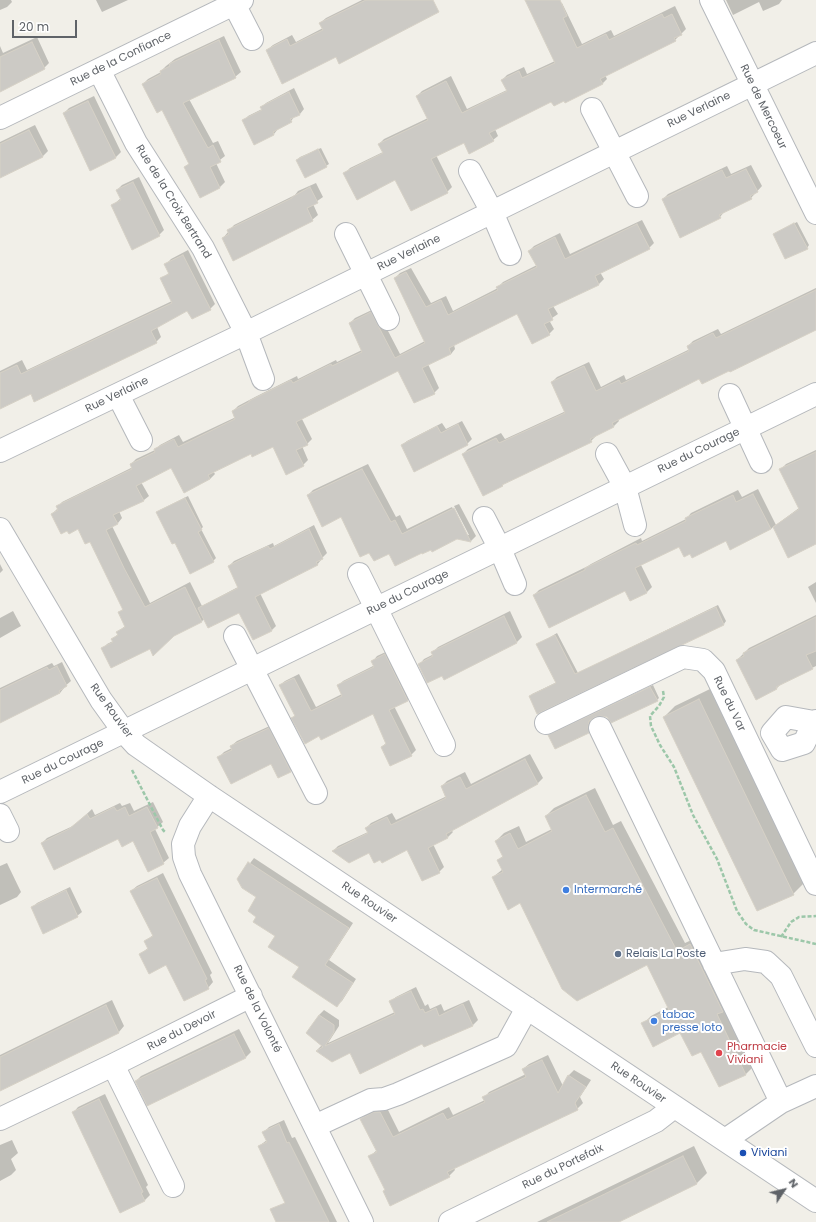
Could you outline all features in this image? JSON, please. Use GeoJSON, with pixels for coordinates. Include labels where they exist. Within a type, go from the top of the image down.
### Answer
{"type":"FeatureCollection","features":[{"type":"Feature","properties":{"kind":"street","name":"Rue de Mercoeur"},"geometry":{"type":"LineString","coordinates":[[711,0],[816,213]]}},
{"type":"Feature","properties":{"kind":"street"},"geometry":{"type":"LineString","coordinates":[[238,2],[252,39]]}},
{"type":"Feature","properties":{"kind":"street","name":"Rue de la Confiance"},"geometry":{"type":"LineString","coordinates":[[0,118],[238,2]]}},
{"type":"Feature","properties":{"kind":"street","name":"Rue Verlaine"},"geometry":{"type":"LineString","coordinates":[[0,451],[246,333],[816,53]]}},
{"type":"Feature","properties":{"kind":"street","name":"Rue de la Croix Bertrand"},"geometry":{"type":"LineString","coordinates":[[99,70],[136,143],[203,248],[246,333],[263,379]]}},
{"type":"Feature","properties":{"kind":"street"},"geometry":{"type":"LineString","coordinates":[[592,109],[637,196]]}},
{"type":"Feature","properties":{"kind":"street"},"geometry":{"type":"LineString","coordinates":[[470,171],[492,212],[510,254]]}},
{"type":"Feature","properties":{"kind":"street"},"geometry":{"type":"LineString","coordinates":[[346,234],[388,319]]}},
{"type":"Feature","properties":{"kind":"street"},"geometry":{"type":"LineString","coordinates":[[118,394],[141,440]]}},
{"type":"Feature","properties":{"kind":"street","name":"Rue du Courage"},"geometry":{"type":"LineString","coordinates":[[0,792],[816,394]]}},
{"type":"Feature","properties":{"kind":"street"},"geometry":{"type":"LineString","coordinates":[[730,395],[762,462]]}},
{"type":"Feature","properties":{"kind":"street"},"geometry":{"type":"LineString","coordinates":[[606,454],[625,487],[635,525]]}},
{"type":"Feature","properties":{"kind":"street"},"geometry":{"type":"LineString","coordinates":[[484,518],[500,549],[515,584]]}},
{"type":"Feature","properties":{"kind":"street","name":"Rue Rouvier"},"geometry":{"type":"LineString","coordinates":[[0,529],[101,700],[124,732],[136,745],[209,796],[816,1201]]}},
{"type":"Feature","properties":{"kind":"street"},"geometry":{"type":"LineString","coordinates":[[359,574],[444,745]]}},
{"type":"Feature","properties":{"kind":"street"},"geometry":{"type":"LineString","coordinates":[[235,636],[316,794]]}},
{"type":"Feature","properties":{"kind":"street","name":"Rue du Var"},"geometry":{"type":"LineString","coordinates":[[546,723],[683,658],[703,660],[714,672],[816,884]]}},
{"type":"Feature","properties":{"kind":"street"},"geometry":{"type":"LineString","coordinates":[[600,728],[782,1102]]}},
{"type":"Feature","properties":{"kind":"street"},"geometry":{"type":"LineString","coordinates":[[183,844],[190,826],[209,796]]}},
{"type":"Feature","properties":{"kind":"street","name":"Rue de la Volonté"},"geometry":{"type":"LineString","coordinates":[[183,844],[184,857],[190,874],[362,1222]]}},
{"type":"Feature","properties":{"kind":"street"},"geometry":{"type":"LineString","coordinates":[[714,964],[745,959],[766,962],[781,976],[816,1046]]}},
{"type":"Feature","properties":{"kind":"street","name":"Rue du Devoir"},"geometry":{"type":"LineString","coordinates":[[0,1119],[114,1066],[251,996]]}},
{"type":"Feature","properties":{"kind":"street"},"geometry":{"type":"LineString","coordinates":[[315,1126],[371,1100],[384,1099],[398,1094],[506,1046],[527,1008]]}},
{"type":"Feature","properties":{"kind":"street"},"geometry":{"type":"LineString","coordinates":[[114,1066],[173,1186]]}},
{"type":"Feature","properties":{"kind":"street"},"geometry":{"type":"LineString","coordinates":[[725,1140],[782,1102],[816,1086]]}},
{"type":"Feature","properties":{"kind":"street","name":"Rue du Portefaix"},"geometry":{"type":"LineString","coordinates":[[450,1222],[656,1121],[674,1107]]}},
{"type":"Feature","properties":{"kind":"path"},"geometry":{"type":"LineString","coordinates":[[660,668],[664,697],[659,706],[650,716],[651,726],[660,745],[674,766],[693,815],[717,859],[737,912],[746,924],[754,930],[816,944]]}},
{"type":"Feature","properties":{"kind":"path"},"geometry":{"type":"LineString","coordinates":[[124,732],[132,770],[162,830],[172,839],[183,844]]}},
{"type":"Feature","properties":{"kind":"path"},"geometry":{"type":"LineString","coordinates":[[781,937],[791,922],[799,917],[816,916]]}},
{"type":"Feature","properties":{"kind":"building"},"geometry":{"type":"Polygon","coordinates":[[[366,0],[433,0],[439,12],[339,64],[336,57],[282,84],[266,50],[287,39],[290,46],[323,30],[319,23],[366,0]]]}},
{"type":"Feature","properties":{"kind":"building"},"geometry":{"type":"Polygon","coordinates":[[[525,0],[560,0],[567,16],[563,18],[577,48],[606,34],[609,40],[662,14],[664,18],[672,14],[682,35],[674,38],[676,41],[600,79],[603,84],[565,103],[564,101],[554,106],[551,102],[489,133],[494,141],[469,154],[464,143],[431,159],[448,193],[411,211],[395,180],[357,200],[343,173],[383,153],[378,144],[428,120],[416,96],[446,81],[462,113],[507,91],[501,80],[519,71],[522,78],[555,63],[525,0]]]}},
{"type":"Feature","properties":{"kind":"building"},"geometry":{"type":"Polygon","coordinates":[[[219,40],[236,78],[183,103],[208,148],[213,145],[221,162],[210,167],[220,188],[200,198],[184,167],[189,164],[162,110],[157,113],[142,84],[161,74],[160,71],[170,66],[169,64],[219,40]]]}},
{"type":"Feature","properties":{"kind":"building"},"geometry":{"type":"Polygon","coordinates":[[[32,42],[45,69],[0,92],[0,57],[32,42]]]}},
{"type":"Feature","properties":{"kind":"building"},"geometry":{"type":"Polygon","coordinates":[[[289,92],[300,115],[290,119],[292,122],[273,132],[274,135],[254,145],[242,120],[262,110],[260,107],[289,92]]]}},
{"type":"Feature","properties":{"kind":"building"},"geometry":{"type":"Polygon","coordinates":[[[88,101],[116,158],[90,171],[63,113],[88,101]]]}},
{"type":"Feature","properties":{"kind":"building"},"geometry":{"type":"Polygon","coordinates":[[[29,130],[43,157],[0,178],[0,144],[29,130]]]}},
{"type":"Feature","properties":{"kind":"building"},"geometry":{"type":"Polygon","coordinates":[[[318,149],[327,167],[305,178],[296,160],[318,149]]]}},
{"type":"Feature","properties":{"kind":"building"},"geometry":{"type":"Polygon","coordinates":[[[746,169],[758,192],[750,196],[752,199],[719,215],[721,218],[680,238],[662,199],[722,170],[726,178],[746,169]]]}},
{"type":"Feature","properties":{"kind":"building"},"geometry":{"type":"Polygon","coordinates":[[[133,182],[160,236],[132,250],[111,205],[121,200],[116,190],[133,182]]]}},
{"type":"Feature","properties":{"kind":"building"},"geometry":{"type":"Polygon","coordinates":[[[310,187],[318,203],[307,208],[313,221],[233,261],[222,238],[229,234],[227,230],[292,198],[310,187]]]}},
{"type":"Feature","properties":{"kind":"building"},"geometry":{"type":"Polygon","coordinates":[[[794,223],[808,249],[785,259],[773,234],[794,223]]]}},
{"type":"Feature","properties":{"kind":"building"},"geometry":{"type":"Polygon","coordinates":[[[637,224],[650,249],[595,276],[599,285],[548,309],[553,320],[544,324],[550,335],[532,344],[517,314],[449,348],[451,354],[422,368],[435,394],[414,403],[398,371],[296,422],[308,445],[296,450],[304,466],[286,475],[273,447],[252,457],[251,454],[208,475],[210,479],[184,493],[171,468],[136,486],[144,501],[113,515],[118,524],[106,530],[124,568],[145,607],[185,587],[202,622],[174,636],[153,656],[150,649],[111,668],[101,648],[113,642],[111,639],[118,635],[116,632],[125,627],[118,612],[123,610],[90,542],[85,544],[78,529],[69,534],[67,531],[61,534],[51,514],[58,510],[56,506],[132,469],[130,464],[155,452],[154,449],[174,439],[178,447],[235,419],[232,411],[249,401],[291,380],[293,383],[331,364],[332,366],[362,352],[349,323],[371,312],[395,358],[425,343],[394,278],[406,272],[426,307],[441,300],[448,315],[498,290],[496,287],[537,267],[528,251],[555,237],[565,259],[637,224]]]}},
{"type":"Feature","properties":{"kind":"building"},"geometry":{"type":"Polygon","coordinates":[[[183,255],[211,310],[192,319],[187,311],[151,331],[157,343],[34,402],[31,394],[0,409],[0,373],[17,365],[21,374],[172,303],[160,278],[169,274],[164,264],[183,255]]]}},
{"type":"Feature","properties":{"kind":"building"},"geometry":{"type":"Polygon","coordinates":[[[816,290],[816,330],[702,384],[699,379],[612,423],[614,427],[590,439],[592,442],[502,485],[503,486],[483,496],[462,454],[496,438],[499,443],[565,413],[551,382],[584,366],[596,391],[619,380],[621,384],[689,351],[687,346],[713,333],[716,338],[816,290]]]}},
{"type":"Feature","properties":{"kind":"building"},"geometry":{"type":"Polygon","coordinates":[[[458,424],[468,445],[414,472],[401,445],[437,426],[441,433],[458,424]]]}},
{"type":"Feature","properties":{"kind":"building"},"geometry":{"type":"Polygon","coordinates":[[[816,452],[816,544],[788,558],[773,527],[799,509],[779,469],[816,452]]]}},
{"type":"Feature","properties":{"kind":"building"},"geometry":{"type":"Polygon","coordinates":[[[362,469],[391,522],[395,520],[402,534],[454,508],[471,542],[457,539],[432,552],[431,550],[422,553],[395,566],[389,554],[374,561],[369,553],[360,557],[341,517],[322,527],[307,495],[362,469]]]}},
{"type":"Feature","properties":{"kind":"building"},"geometry":{"type":"Polygon","coordinates":[[[753,494],[771,529],[730,550],[726,541],[692,558],[690,554],[684,557],[679,547],[635,568],[647,593],[630,601],[625,591],[549,628],[533,595],[636,543],[637,545],[686,521],[685,518],[733,495],[736,502],[753,494]]]}},
{"type":"Feature","properties":{"kind":"building"},"geometry":{"type":"Polygon","coordinates":[[[185,498],[202,530],[198,532],[214,562],[190,574],[175,543],[172,544],[156,512],[185,498]]]}},
{"type":"Feature","properties":{"kind":"building"},"geometry":{"type":"Polygon","coordinates":[[[309,529],[323,559],[316,562],[318,565],[255,597],[272,631],[253,640],[239,613],[208,628],[198,608],[238,588],[228,566],[268,546],[270,549],[309,529]]]}},
{"type":"Feature","properties":{"kind":"building"},"geometry":{"type":"Polygon","coordinates":[[[716,607],[724,625],[537,714],[529,696],[556,683],[536,644],[555,635],[575,674],[716,607]]]}},
{"type":"Feature","properties":{"kind":"building"},"geometry":{"type":"Polygon","coordinates":[[[504,616],[517,643],[444,680],[442,676],[427,683],[418,664],[433,656],[431,652],[504,616]]]}},
{"type":"Feature","properties":{"kind":"building"},"geometry":{"type":"Polygon","coordinates":[[[816,617],[816,651],[806,655],[813,669],[776,687],[777,689],[756,700],[736,660],[744,656],[743,653],[816,617]]]}},
{"type":"Feature","properties":{"kind":"building"},"geometry":{"type":"Polygon","coordinates":[[[385,654],[408,701],[389,710],[412,756],[390,766],[381,747],[386,744],[373,714],[321,740],[319,736],[305,744],[291,718],[295,716],[279,685],[294,678],[311,711],[342,696],[337,685],[374,667],[371,661],[385,654]]]}},
{"type":"Feature","properties":{"kind":"building"},"geometry":{"type":"Polygon","coordinates":[[[57,666],[67,686],[59,691],[60,693],[0,723],[0,690],[47,667],[49,670],[57,666]]]}},
{"type":"Feature","properties":{"kind":"building"},"geometry":{"type":"Polygon","coordinates":[[[650,687],[658,701],[611,723],[607,717],[595,717],[589,721],[589,733],[555,749],[548,735],[650,687]]]}},
{"type":"Feature","properties":{"kind":"building"},"geometry":{"type":"Polygon","coordinates":[[[699,699],[794,895],[757,911],[663,717],[699,699]]]}},
{"type":"Feature","properties":{"kind":"building"},"geometry":{"type":"Polygon","coordinates":[[[269,728],[291,772],[278,778],[271,764],[231,784],[217,757],[232,750],[230,746],[269,728]]]}},
{"type":"Feature","properties":{"kind":"building"},"geometry":{"type":"Polygon","coordinates":[[[525,759],[538,784],[446,834],[448,838],[428,848],[440,873],[422,881],[407,850],[382,863],[380,860],[374,863],[369,853],[349,863],[332,851],[368,833],[365,828],[387,817],[391,825],[446,798],[441,786],[460,777],[466,789],[525,759]]]}},
{"type":"Feature","properties":{"kind":"building","name":"Intermarché"},"geometry":{"type":"Polygon","coordinates":[[[586,795],[605,832],[613,828],[677,951],[690,944],[723,1012],[717,1014],[746,1075],[719,1087],[701,1052],[692,1056],[680,1033],[653,1047],[641,1023],[669,1010],[647,965],[577,1001],[562,989],[520,903],[508,910],[492,877],[503,872],[497,860],[503,857],[495,841],[510,833],[518,849],[552,831],[545,816],[586,795]]]}},
{"type":"Feature","properties":{"kind":"building"},"geometry":{"type":"Polygon","coordinates":[[[114,807],[117,811],[125,807],[129,816],[147,807],[158,828],[150,832],[164,864],[148,872],[133,841],[122,847],[118,839],[54,870],[41,843],[69,829],[87,814],[90,819],[114,807]]]}},
{"type":"Feature","properties":{"kind":"building"},"geometry":{"type":"Polygon","coordinates":[[[248,862],[349,928],[325,965],[353,983],[337,1007],[292,977],[299,967],[268,947],[275,936],[253,922],[256,917],[248,911],[256,897],[242,888],[237,879],[248,862]]]}},
{"type":"Feature","properties":{"kind":"building"},"geometry":{"type":"Polygon","coordinates":[[[157,878],[207,979],[205,980],[209,989],[184,1001],[166,965],[149,974],[139,954],[148,949],[144,941],[153,936],[130,891],[157,878]]]}},
{"type":"Feature","properties":{"kind":"building"},"geometry":{"type":"Polygon","coordinates":[[[66,890],[78,917],[43,934],[31,907],[66,890]]]}},
{"type":"Feature","properties":{"kind":"building"},"geometry":{"type":"Polygon","coordinates":[[[411,991],[420,1010],[423,1009],[425,1013],[436,1008],[439,1016],[463,1004],[473,1026],[424,1047],[422,1044],[360,1074],[350,1053],[332,1062],[316,1051],[323,1047],[306,1033],[319,1015],[334,1025],[334,1032],[325,1046],[395,1014],[389,1001],[411,991]]]}},
{"type":"Feature","properties":{"kind":"building"},"geometry":{"type":"Polygon","coordinates":[[[106,1005],[119,1033],[0,1091],[0,1057],[106,1005]]]}},
{"type":"Feature","properties":{"kind":"building"},"geometry":{"type":"Polygon","coordinates":[[[234,1034],[246,1058],[147,1106],[135,1081],[234,1034]]]}},
{"type":"Feature","properties":{"kind":"building"},"geometry":{"type":"Polygon","coordinates":[[[542,1060],[558,1093],[568,1075],[586,1087],[575,1103],[578,1110],[447,1172],[450,1177],[390,1206],[383,1191],[385,1190],[368,1156],[377,1152],[360,1119],[374,1112],[380,1112],[393,1137],[443,1113],[447,1120],[485,1102],[482,1097],[526,1077],[522,1069],[542,1060]]]}},
{"type":"Feature","properties":{"kind":"building"},"geometry":{"type":"Polygon","coordinates":[[[99,1099],[143,1192],[141,1193],[145,1201],[120,1213],[72,1112],[99,1099]]]}},
{"type":"Feature","properties":{"kind":"building"},"geometry":{"type":"Polygon","coordinates":[[[279,1124],[287,1143],[289,1142],[329,1222],[276,1222],[270,1209],[285,1203],[258,1146],[267,1142],[262,1132],[279,1124]]]}},
{"type":"Feature","properties":{"kind":"building"},"geometry":{"type":"Polygon","coordinates":[[[683,1156],[697,1184],[619,1222],[547,1222],[683,1156]]]}},
{"type":"Feature","properties":{"kind":"place","name":"Intermarché"},"geometry":{"type":"Point","coordinates":[566,890]}},
{"type":"Feature","properties":{"kind":"place","name":"Relais La Poste"},"geometry":{"type":"Point","coordinates":[618,954]}},
{"type":"Feature","properties":{"kind":"place","name":"tabac presse loto"},"geometry":{"type":"Point","coordinates":[654,1021]}},
{"type":"Feature","properties":{"kind":"place","name":"Pharmacie Viviani"},"geometry":{"type":"Point","coordinates":[719,1053]}},
{"type":"Feature","properties":{"kind":"place","name":"Viviani"},"geometry":{"type":"Point","coordinates":[743,1153]}}]}
